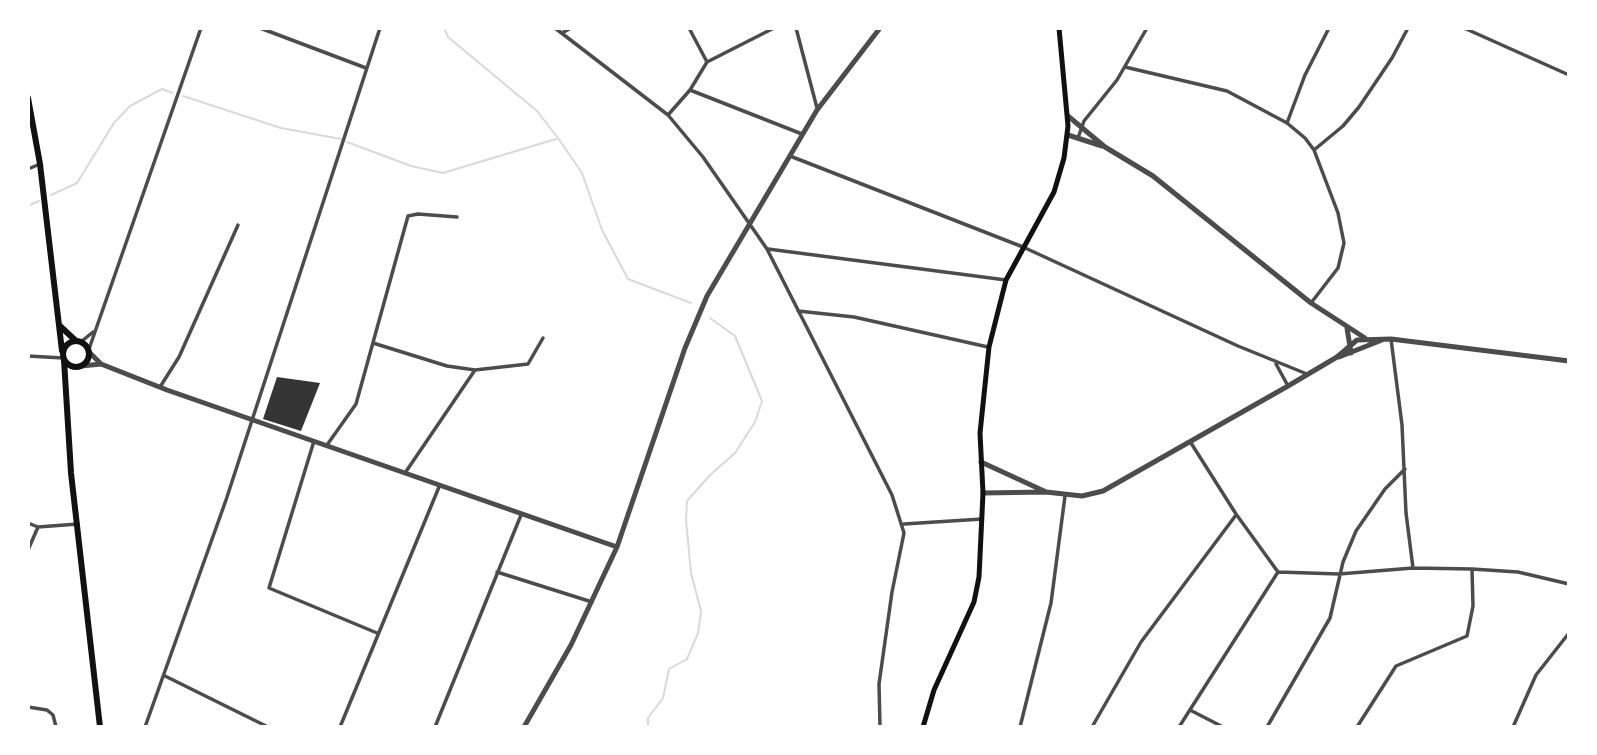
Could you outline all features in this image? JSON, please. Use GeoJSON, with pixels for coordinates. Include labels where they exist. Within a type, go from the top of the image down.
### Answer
{"type":"FeatureCollection","features":[{"type":"Feature","properties":{"kind":"main road"},"geometry":{"type":"LineString","coordinates":[[916,727],[923,726],[934,690],[974,601],[983,519],[980,433],[989,347],[1006,280],[1054,191],[1068,135],[1059,28]]}},
{"type":"Feature","properties":{"kind":"main road"},"geometry":{"type":"LineString","coordinates":[[28,99],[40,164],[60,326],[100,727]]}},
{"type":"Feature","properties":{"kind":"main road"},"geometry":{"type":"LineString","coordinates":[[60,326],[89,351],[66,386]]}},
{"type":"Feature","properties":{"kind":"main road"},"geometry":{"type":"LineString","coordinates":[[63,356],[65,346],[78,341]]}},
{"type":"Feature","properties":{"kind":"main road"},"geometry":{"type":"LineString","coordinates":[[63,356],[79,367]]}},
{"type":"Feature","properties":{"kind":"street"},"geometry":{"type":"LineString","coordinates":[[201,28],[89,351],[101,364],[160,387],[439,487],[617,547]]}},
{"type":"Feature","properties":{"kind":"street"},"geometry":{"type":"LineString","coordinates":[[260,28],[367,68]]}},
{"type":"Feature","properties":{"kind":"street"},"geometry":{"type":"LineString","coordinates":[[145,727],[165,676],[380,28]]}},
{"type":"Feature","properties":{"kind":"street"},"geometry":{"type":"LineString","coordinates":[[555,28],[668,115],[703,157],[767,249],[904,524],[903,549],[892,592],[879,684],[880,727]]}},
{"type":"Feature","properties":{"kind":"street"},"geometry":{"type":"LineString","coordinates":[[562,33],[572,28]]}},
{"type":"Feature","properties":{"kind":"street"},"geometry":{"type":"LineString","coordinates":[[688,28],[706,62]]}},
{"type":"Feature","properties":{"kind":"street"},"geometry":{"type":"LineString","coordinates":[[668,115],[690,90],[706,62],[774,28]]}},
{"type":"Feature","properties":{"kind":"street"},"geometry":{"type":"LineString","coordinates":[[796,28],[817,110]]}},
{"type":"Feature","properties":{"kind":"street"},"geometry":{"type":"LineString","coordinates":[[524,727],[592,603],[617,547],[707,296],[817,110],[880,28]]}},
{"type":"Feature","properties":{"kind":"street"},"geometry":{"type":"LineString","coordinates":[[1078,138],[1081,127],[1125,67],[1147,28]]}},
{"type":"Feature","properties":{"kind":"street"},"geometry":{"type":"LineString","coordinates":[[1287,123],[1305,75],[1329,28]]}},
{"type":"Feature","properties":{"kind":"street"},"geometry":{"type":"LineString","coordinates":[[1314,150],[1343,126],[1359,107],[1392,58],[1408,28]]}},
{"type":"Feature","properties":{"kind":"street"},"geometry":{"type":"LineString","coordinates":[[1464,28],[1569,75]]}},
{"type":"Feature","properties":{"kind":"street"},"geometry":{"type":"LineString","coordinates":[[1125,67],[1227,91],[1287,123],[1314,150],[1338,213],[1344,243],[1338,268],[1311,303]]}},
{"type":"Feature","properties":{"kind":"street"},"geometry":{"type":"LineString","coordinates":[[690,90],[802,135]]}},
{"type":"Feature","properties":{"kind":"street"},"geometry":{"type":"LineString","coordinates":[[1068,116],[1105,147],[1153,176],[1311,303],[1365,338]]}},
{"type":"Feature","properties":{"kind":"street"},"geometry":{"type":"LineString","coordinates":[[1068,135],[1105,147]]}},
{"type":"Feature","properties":{"kind":"street"},"geometry":{"type":"LineString","coordinates":[[790,156],[1023,247],[1308,375]]}},
{"type":"Feature","properties":{"kind":"street"},"geometry":{"type":"LineString","coordinates":[[28,169],[40,164]]}},
{"type":"Feature","properties":{"kind":"street"},"geometry":{"type":"LineString","coordinates":[[327,445],[356,404],[408,216],[457,217]]}},
{"type":"Feature","properties":{"kind":"street"},"geometry":{"type":"LineString","coordinates":[[160,387],[179,357],[238,225]]}},
{"type":"Feature","properties":{"kind":"street"},"geometry":{"type":"LineString","coordinates":[[767,249],[829,254],[1006,280]]}},
{"type":"Feature","properties":{"kind":"street"},"geometry":{"type":"LineString","coordinates":[[798,311],[855,317],[989,347]]}},
{"type":"Feature","properties":{"kind":"street"},"geometry":{"type":"LineString","coordinates":[[1347,328],[1351,353]]}},
{"type":"Feature","properties":{"kind":"street"},"geometry":{"type":"LineString","coordinates":[[78,341],[94,331]]}},
{"type":"Feature","properties":{"kind":"street"},"geometry":{"type":"LineString","coordinates":[[373,343],[447,366],[475,370],[528,364],[543,338]]}},
{"type":"Feature","properties":{"kind":"street"},"geometry":{"type":"LineString","coordinates":[[983,493],[1046,492],[1065,496],[1103,491],[1308,375],[1337,357],[1349,345],[1365,338],[1569,361]]}},
{"type":"Feature","properties":{"kind":"street"},"geometry":{"type":"LineString","coordinates":[[1337,357],[1388,339]]}},
{"type":"Feature","properties":{"kind":"street"},"geometry":{"type":"LineString","coordinates":[[1388,339],[1405,469],[1406,513],[1412,568]]}},
{"type":"Feature","properties":{"kind":"street"},"geometry":{"type":"LineString","coordinates":[[28,356],[63,356]]}},
{"type":"Feature","properties":{"kind":"street"},"geometry":{"type":"LineString","coordinates":[[1274,362],[1288,386]]}},
{"type":"Feature","properties":{"kind":"street"},"geometry":{"type":"LineString","coordinates":[[79,367],[101,364]]}},
{"type":"Feature","properties":{"kind":"street"},"geometry":{"type":"LineString","coordinates":[[404,474],[475,370]]}},
{"type":"Feature","properties":{"kind":"street"},"geometry":{"type":"LineString","coordinates":[[314,441],[269,588],[377,633]]}},
{"type":"Feature","properties":{"kind":"street"},"geometry":{"type":"LineString","coordinates":[[1191,443],[1236,514],[1278,572]]}},
{"type":"Feature","properties":{"kind":"street"},"geometry":{"type":"LineString","coordinates":[[981,462],[1046,492]]}},
{"type":"Feature","properties":{"kind":"street"},"geometry":{"type":"LineString","coordinates":[[1266,727],[1330,618],[1339,574],[1356,531],[1368,510],[1405,469]]}},
{"type":"Feature","properties":{"kind":"street"},"geometry":{"type":"LineString","coordinates":[[340,727],[439,487]]}},
{"type":"Feature","properties":{"kind":"street"},"geometry":{"type":"LineString","coordinates":[[1020,727],[1051,603],[1065,496]]}},
{"type":"Feature","properties":{"kind":"street"},"geometry":{"type":"LineString","coordinates":[[1092,727],[1141,642],[1236,514]]}},
{"type":"Feature","properties":{"kind":"street"},"geometry":{"type":"LineString","coordinates":[[435,727],[521,515]]}},
{"type":"Feature","properties":{"kind":"street"},"geometry":{"type":"LineString","coordinates":[[904,524],[983,519]]}},
{"type":"Feature","properties":{"kind":"street"},"geometry":{"type":"LineString","coordinates":[[28,523],[38,527],[78,524]]}},
{"type":"Feature","properties":{"kind":"street"},"geometry":{"type":"LineString","coordinates":[[28,550],[38,527]]}},
{"type":"Feature","properties":{"kind":"street"},"geometry":{"type":"LineString","coordinates":[[1278,572],[1339,574],[1412,568],[1472,569],[1518,572],[1569,584]]}},
{"type":"Feature","properties":{"kind":"street"},"geometry":{"type":"LineString","coordinates":[[1357,727],[1396,666],[1467,636],[1473,606],[1472,569]]}},
{"type":"Feature","properties":{"kind":"street"},"geometry":{"type":"LineString","coordinates":[[498,572],[592,603]]}},
{"type":"Feature","properties":{"kind":"street"},"geometry":{"type":"LineString","coordinates":[[1180,727],[1278,572]]}},
{"type":"Feature","properties":{"kind":"street"},"geometry":{"type":"LineString","coordinates":[[1513,727],[1536,675],[1569,633]]}},
{"type":"Feature","properties":{"kind":"street"},"geometry":{"type":"LineString","coordinates":[[165,676],[268,727]]}},
{"type":"Feature","properties":{"kind":"street"},"geometry":{"type":"LineString","coordinates":[[28,707],[47,710],[53,715],[56,727]]}},
{"type":"Feature","properties":{"kind":"street"},"geometry":{"type":"LineString","coordinates":[[1190,710],[1223,727]]}},
{"type":"Feature","properties":{"kind":"building"},"geometry":{"type":"Polygon","coordinates":[[[277,377],[320,383],[301,431],[263,419],[277,377]]]}},
{"type":"Feature","properties":{"kind":"waterway"},"geometry":{"type":"LineString","coordinates":[[444,28],[448,37],[537,111],[558,138],[582,173],[602,230],[628,279],[691,303]]}},
{"type":"Feature","properties":{"kind":"waterway"},"geometry":{"type":"LineString","coordinates":[[51,195],[77,183],[114,123],[130,106],[162,89],[173,93]]}},
{"type":"Feature","properties":{"kind":"waterway"},"geometry":{"type":"LineString","coordinates":[[183,96],[281,128],[341,139]]}},
{"type":"Feature","properties":{"kind":"waterway"},"geometry":{"type":"LineString","coordinates":[[347,142],[411,166],[443,173],[556,139]]}},
{"type":"Feature","properties":{"kind":"waterway"},"geometry":{"type":"LineString","coordinates":[[28,206],[39,201]]}},
{"type":"Feature","properties":{"kind":"waterway"},"geometry":{"type":"LineString","coordinates":[[648,727],[648,718],[663,698],[669,669],[687,659],[698,633],[701,611],[691,573],[687,501],[710,475],[735,453],[755,422],[762,401],[735,336],[710,318]]}}]}
